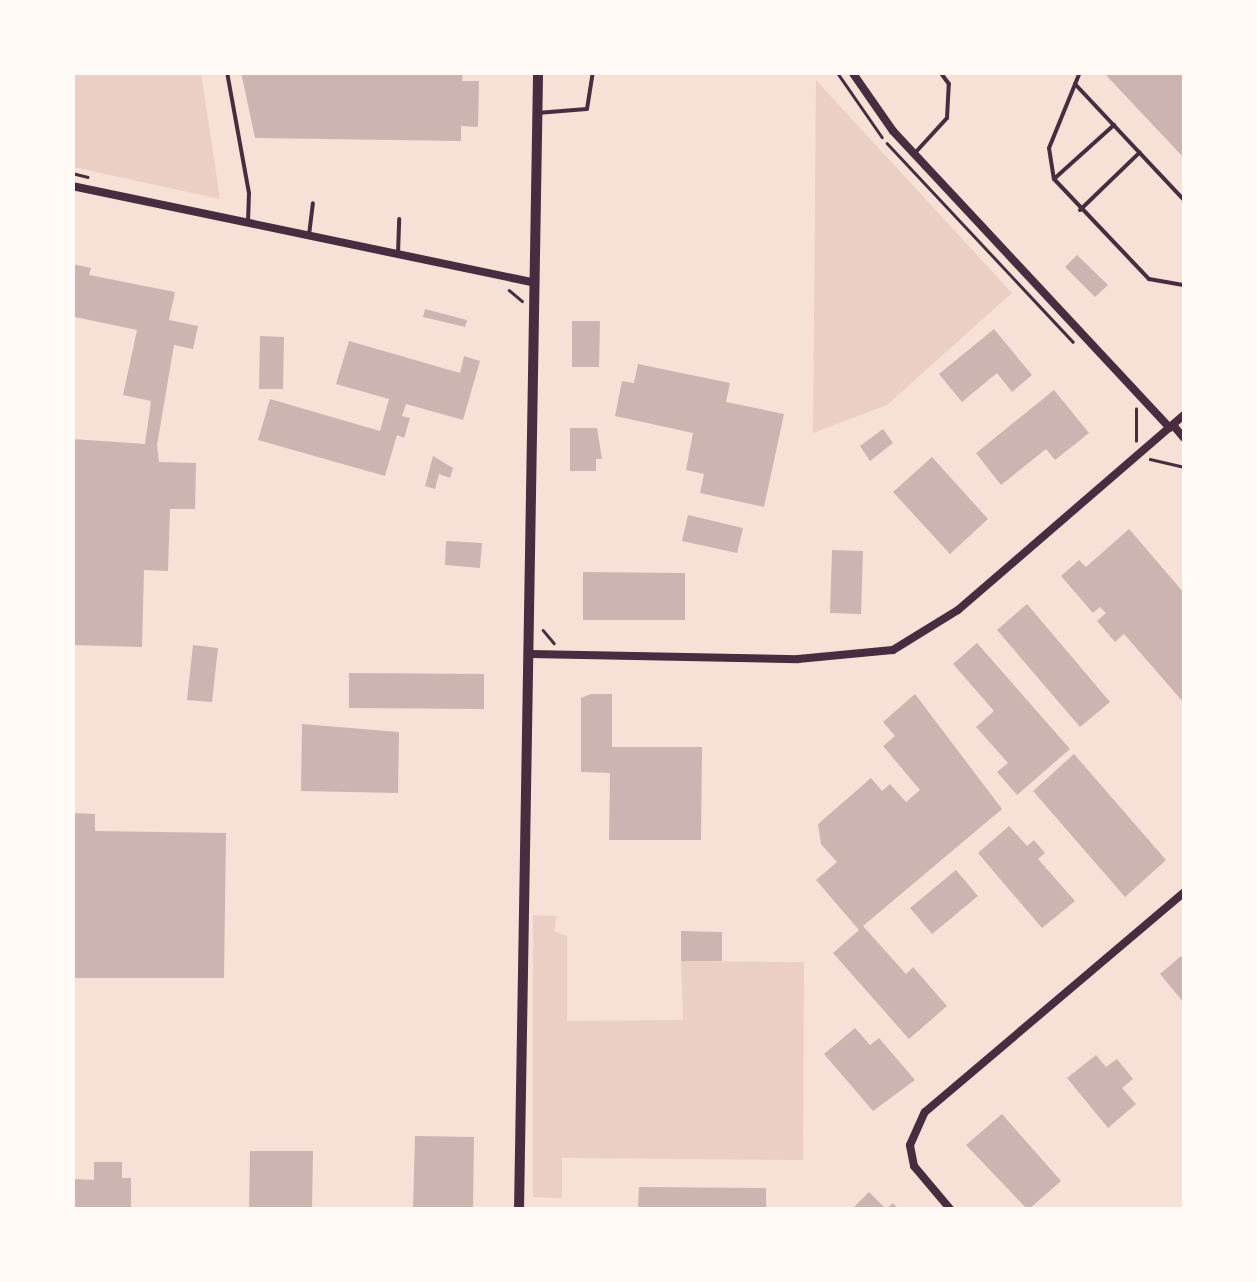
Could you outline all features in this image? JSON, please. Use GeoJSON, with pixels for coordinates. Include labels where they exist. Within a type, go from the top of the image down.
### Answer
{"type":"FeatureCollection","features":[{"type":"Feature","properties":{"kind":"street"},"geometry":{"type":"LineString","coordinates":[[520,1210],[538,72]]}},
{"type":"Feature","properties":{"kind":"street"},"geometry":{"type":"LineString","coordinates":[[852,72],[914,154],[1184,438]]}},
{"type":"Feature","properties":{"kind":"street"},"geometry":{"type":"LineString","coordinates":[[72,186],[535,283]]}},
{"type":"Feature","properties":{"kind":"street"},"geometry":{"type":"LineString","coordinates":[[530,654],[816,659],[893,650],[958,610],[1184,415]]}},
{"type":"Feature","properties":{"kind":"street"},"geometry":{"type":"LineString","coordinates":[[951,1210],[914,1166],[910,1145],[925,1112],[1184,892]]}},
{"type":"Feature","properties":{"kind":"lane"},"geometry":{"type":"LineString","coordinates":[[228,72],[247,176],[248,222]]}},
{"type":"Feature","properties":{"kind":"lane"},"geometry":{"type":"LineString","coordinates":[[538,113],[587,109],[593,72]]}},
{"type":"Feature","properties":{"kind":"lane"},"geometry":{"type":"LineString","coordinates":[[914,154],[947,118],[949,84],[940,72]]}},
{"type":"Feature","properties":{"kind":"lane"},"geometry":{"type":"LineString","coordinates":[[1080,72],[1049,148],[1054,179],[1149,279],[1184,285]]}},
{"type":"Feature","properties":{"kind":"lane"},"geometry":{"type":"LineString","coordinates":[[1075,84],[1184,200]]}},
{"type":"Feature","properties":{"kind":"lane"},"geometry":{"type":"LineString","coordinates":[[1054,179],[1114,126]]}},
{"type":"Feature","properties":{"kind":"lane"},"geometry":{"type":"LineString","coordinates":[[1080,210],[1140,152]]}},
{"type":"Feature","properties":{"kind":"lane"},"geometry":{"type":"LineString","coordinates":[[309,235],[314,203]]}},
{"type":"Feature","properties":{"kind":"lane"},"geometry":{"type":"LineString","coordinates":[[398,254],[399,219]]}},
{"type":"Feature","properties":{"kind":"path"},"geometry":{"type":"LineString","coordinates":[[837,72],[903,163],[1081,351]]}},
{"type":"Feature","properties":{"kind":"path"},"geometry":{"type":"LineString","coordinates":[[72,173],[90,177]]}},
{"type":"Feature","properties":{"kind":"path"},"geometry":{"type":"LineString","coordinates":[[1136,409],[1136,442],[1150,460],[1184,467]]}},
{"type":"Feature","properties":{"kind":"path"},"geometry":{"type":"LineString","coordinates":[[530,625],[539,625],[569,655]]}},
{"type":"Feature","properties":{"kind":"shaded area"},"geometry":{"type":"Polygon","coordinates":[[[73,72],[201,73],[220,199],[73,167],[73,72]]]}},
{"type":"Feature","properties":{"kind":"shaded area"},"geometry":{"type":"Polygon","coordinates":[[[816,80],[1012,293],[887,405],[813,433],[816,80]]]}},
{"type":"Feature","properties":{"kind":"shaded area"},"geometry":{"type":"Polygon","coordinates":[[[533,915],[557,916],[554,931],[567,936],[567,1021],[683,1020],[681,961],[804,962],[803,1160],[562,1158],[562,1198],[533,1197],[533,915]]]}},
{"type":"Feature","properties":{"kind":"building"},"geometry":{"type":"Polygon","coordinates":[[[241,72],[463,72],[462,81],[479,81],[478,127],[461,126],[461,141],[255,138],[241,72]]]}},
{"type":"Feature","properties":{"kind":"building"},"geometry":{"type":"Polygon","coordinates":[[[1103,72],[1184,72],[1184,158],[1103,72]]]}},
{"type":"Feature","properties":{"kind":"building"},"geometry":{"type":"Polygon","coordinates":[[[1077,255],[1108,285],[1095,297],[1065,267],[1077,255]]]}},
{"type":"Feature","properties":{"kind":"building"},"geometry":{"type":"Polygon","coordinates":[[[72,264],[91,268],[89,275],[175,292],[169,320],[198,326],[193,349],[174,345],[157,445],[159,462],[196,463],[195,509],[170,509],[168,571],[144,570],[142,647],[72,645],[72,439],[145,444],[151,401],[123,395],[137,330],[75,317],[72,264]]]}},
{"type":"Feature","properties":{"kind":"building"},"geometry":{"type":"Polygon","coordinates":[[[425,309],[467,320],[465,327],[423,317],[425,309]]]}},
{"type":"Feature","properties":{"kind":"building"},"geometry":{"type":"Polygon","coordinates":[[[572,321],[600,321],[599,367],[572,367],[572,321]]]}},
{"type":"Feature","properties":{"kind":"building"},"geometry":{"type":"Polygon","coordinates":[[[994,329],[1032,375],[1012,392],[997,373],[962,402],[939,374],[994,329]]]}},
{"type":"Feature","properties":{"kind":"building"},"geometry":{"type":"Polygon","coordinates":[[[260,336],[284,337],[283,389],[259,389],[260,336]]]}},
{"type":"Feature","properties":{"kind":"building"},"geometry":{"type":"Polygon","coordinates":[[[349,341],[460,373],[464,356],[480,361],[463,420],[406,404],[402,416],[410,418],[404,438],[397,435],[385,476],[258,440],[270,399],[380,431],[389,399],[336,384],[349,341]]]}},
{"type":"Feature","properties":{"kind":"building"},"geometry":{"type":"Polygon","coordinates":[[[638,364],[730,383],[726,402],[784,414],[764,507],[700,493],[704,474],[686,470],[693,433],[615,416],[622,381],[634,383],[638,364]]]}},
{"type":"Feature","properties":{"kind":"building"},"geometry":{"type":"Polygon","coordinates":[[[1054,390],[1089,433],[1055,460],[1046,449],[1001,485],[976,453],[1054,390]]]}},
{"type":"Feature","properties":{"kind":"building"},"geometry":{"type":"Polygon","coordinates":[[[570,428],[597,428],[602,459],[596,459],[596,471],[570,471],[570,428]]]}},
{"type":"Feature","properties":{"kind":"building"},"geometry":{"type":"Polygon","coordinates":[[[883,429],[893,443],[870,461],[860,446],[883,429]]]}},
{"type":"Feature","properties":{"kind":"building"},"geometry":{"type":"Polygon","coordinates":[[[433,456],[453,468],[450,478],[439,474],[435,489],[425,486],[433,456]]]}},
{"type":"Feature","properties":{"kind":"building"},"geometry":{"type":"Polygon","coordinates":[[[932,457],[988,519],[950,554],[893,492],[932,457]]]}},
{"type":"Feature","properties":{"kind":"building"},"geometry":{"type":"Polygon","coordinates":[[[688,515],[743,528],[737,553],[682,541],[688,515]]]}},
{"type":"Feature","properties":{"kind":"building"},"geometry":{"type":"Polygon","coordinates":[[[1129,529],[1184,593],[1184,703],[1124,634],[1115,642],[1097,621],[1106,613],[1100,607],[1093,613],[1061,576],[1079,560],[1086,567],[1129,529]]]}},
{"type":"Feature","properties":{"kind":"building"},"geometry":{"type":"Polygon","coordinates":[[[446,541],[482,543],[480,568],[445,565],[446,541]]]}},
{"type":"Feature","properties":{"kind":"building"},"geometry":{"type":"Polygon","coordinates":[[[832,550],[863,551],[861,614],[830,613],[832,550]]]}},
{"type":"Feature","properties":{"kind":"building"},"geometry":{"type":"Polygon","coordinates":[[[583,572],[685,573],[685,620],[583,620],[583,572]]]}},
{"type":"Feature","properties":{"kind":"building"},"geometry":{"type":"Polygon","coordinates":[[[1027,604],[1110,702],[1080,727],[997,630],[1027,604]]]}},
{"type":"Feature","properties":{"kind":"building"},"geometry":{"type":"Polygon","coordinates":[[[977,643],[1070,749],[1017,795],[997,772],[1008,763],[976,727],[994,711],[953,664],[977,643]]]}},
{"type":"Feature","properties":{"kind":"building"},"geometry":{"type":"Polygon","coordinates":[[[193,645],[218,648],[212,702],[187,700],[193,645]]]}},
{"type":"Feature","properties":{"kind":"building"},"geometry":{"type":"Polygon","coordinates":[[[349,673],[484,674],[484,709],[349,708],[349,673]]]}},
{"type":"Feature","properties":{"kind":"building"},"geometry":{"type":"Polygon","coordinates":[[[612,694],[612,747],[702,747],[701,840],[609,840],[610,773],[581,772],[581,698],[612,694]]]}},
{"type":"Feature","properties":{"kind":"building"},"geometry":{"type":"Polygon","coordinates":[[[915,694],[1002,809],[863,926],[906,974],[913,967],[947,1006],[909,1039],[833,953],[859,930],[816,880],[837,862],[821,844],[818,824],[871,778],[882,791],[890,784],[906,802],[920,790],[883,746],[895,736],[883,722],[915,694]]]}},
{"type":"Feature","properties":{"kind":"building"},"geometry":{"type":"Polygon","coordinates":[[[302,724],[399,732],[398,793],[301,791],[302,724]]]}},
{"type":"Feature","properties":{"kind":"building"},"geometry":{"type":"Polygon","coordinates":[[[1074,754],[1166,860],[1125,897],[1033,791],[1074,754]]]}},
{"type":"Feature","properties":{"kind":"building"},"geometry":{"type":"Polygon","coordinates":[[[72,813],[95,814],[95,831],[226,833],[224,978],[72,978],[72,813]]]}},
{"type":"Feature","properties":{"kind":"building"},"geometry":{"type":"Polygon","coordinates":[[[1009,826],[1027,846],[1034,840],[1045,853],[1038,859],[1075,901],[1042,928],[978,853],[1009,826]]]}},
{"type":"Feature","properties":{"kind":"building"},"geometry":{"type":"Polygon","coordinates":[[[956,870],[978,896],[932,934],[910,908],[956,870]]]}},
{"type":"Feature","properties":{"kind":"building"},"geometry":{"type":"Polygon","coordinates":[[[681,931],[722,932],[722,961],[681,961],[681,931]]]}},
{"type":"Feature","properties":{"kind":"building"},"geometry":{"type":"Polygon","coordinates":[[[1181,956],[1184,961],[1184,1003],[1160,974],[1181,956]]]}},
{"type":"Feature","properties":{"kind":"building"},"geometry":{"type":"Polygon","coordinates":[[[855,1028],[870,1045],[879,1038],[915,1080],[873,1111],[824,1054],[855,1028]]]}},
{"type":"Feature","properties":{"kind":"building"},"geometry":{"type":"Polygon","coordinates":[[[1096,1055],[1106,1067],[1117,1059],[1133,1079],[1122,1088],[1136,1104],[1108,1128],[1067,1078],[1096,1055]]]}},
{"type":"Feature","properties":{"kind":"building"},"geometry":{"type":"Polygon","coordinates":[[[1002,1114],[1061,1181],[1028,1210],[966,1145],[1002,1114]]]}},
{"type":"Feature","properties":{"kind":"building"},"geometry":{"type":"Polygon","coordinates":[[[415,1136],[474,1137],[473,1210],[413,1210],[415,1136]]]}},
{"type":"Feature","properties":{"kind":"building"},"geometry":{"type":"Polygon","coordinates":[[[250,1151],[313,1151],[312,1210],[249,1210],[250,1151]]]}},
{"type":"Feature","properties":{"kind":"building"},"geometry":{"type":"Polygon","coordinates":[[[94,1162],[122,1162],[122,1178],[131,1178],[131,1210],[72,1210],[72,1179],[94,1180],[94,1162]]]}},
{"type":"Feature","properties":{"kind":"building"},"geometry":{"type":"Polygon","coordinates":[[[639,1187],[766,1188],[766,1210],[638,1210],[639,1187]]]}},
{"type":"Feature","properties":{"kind":"building"},"geometry":{"type":"Polygon","coordinates":[[[869,1192],[886,1209],[893,1203],[899,1210],[851,1210],[869,1192]]]}}]}
